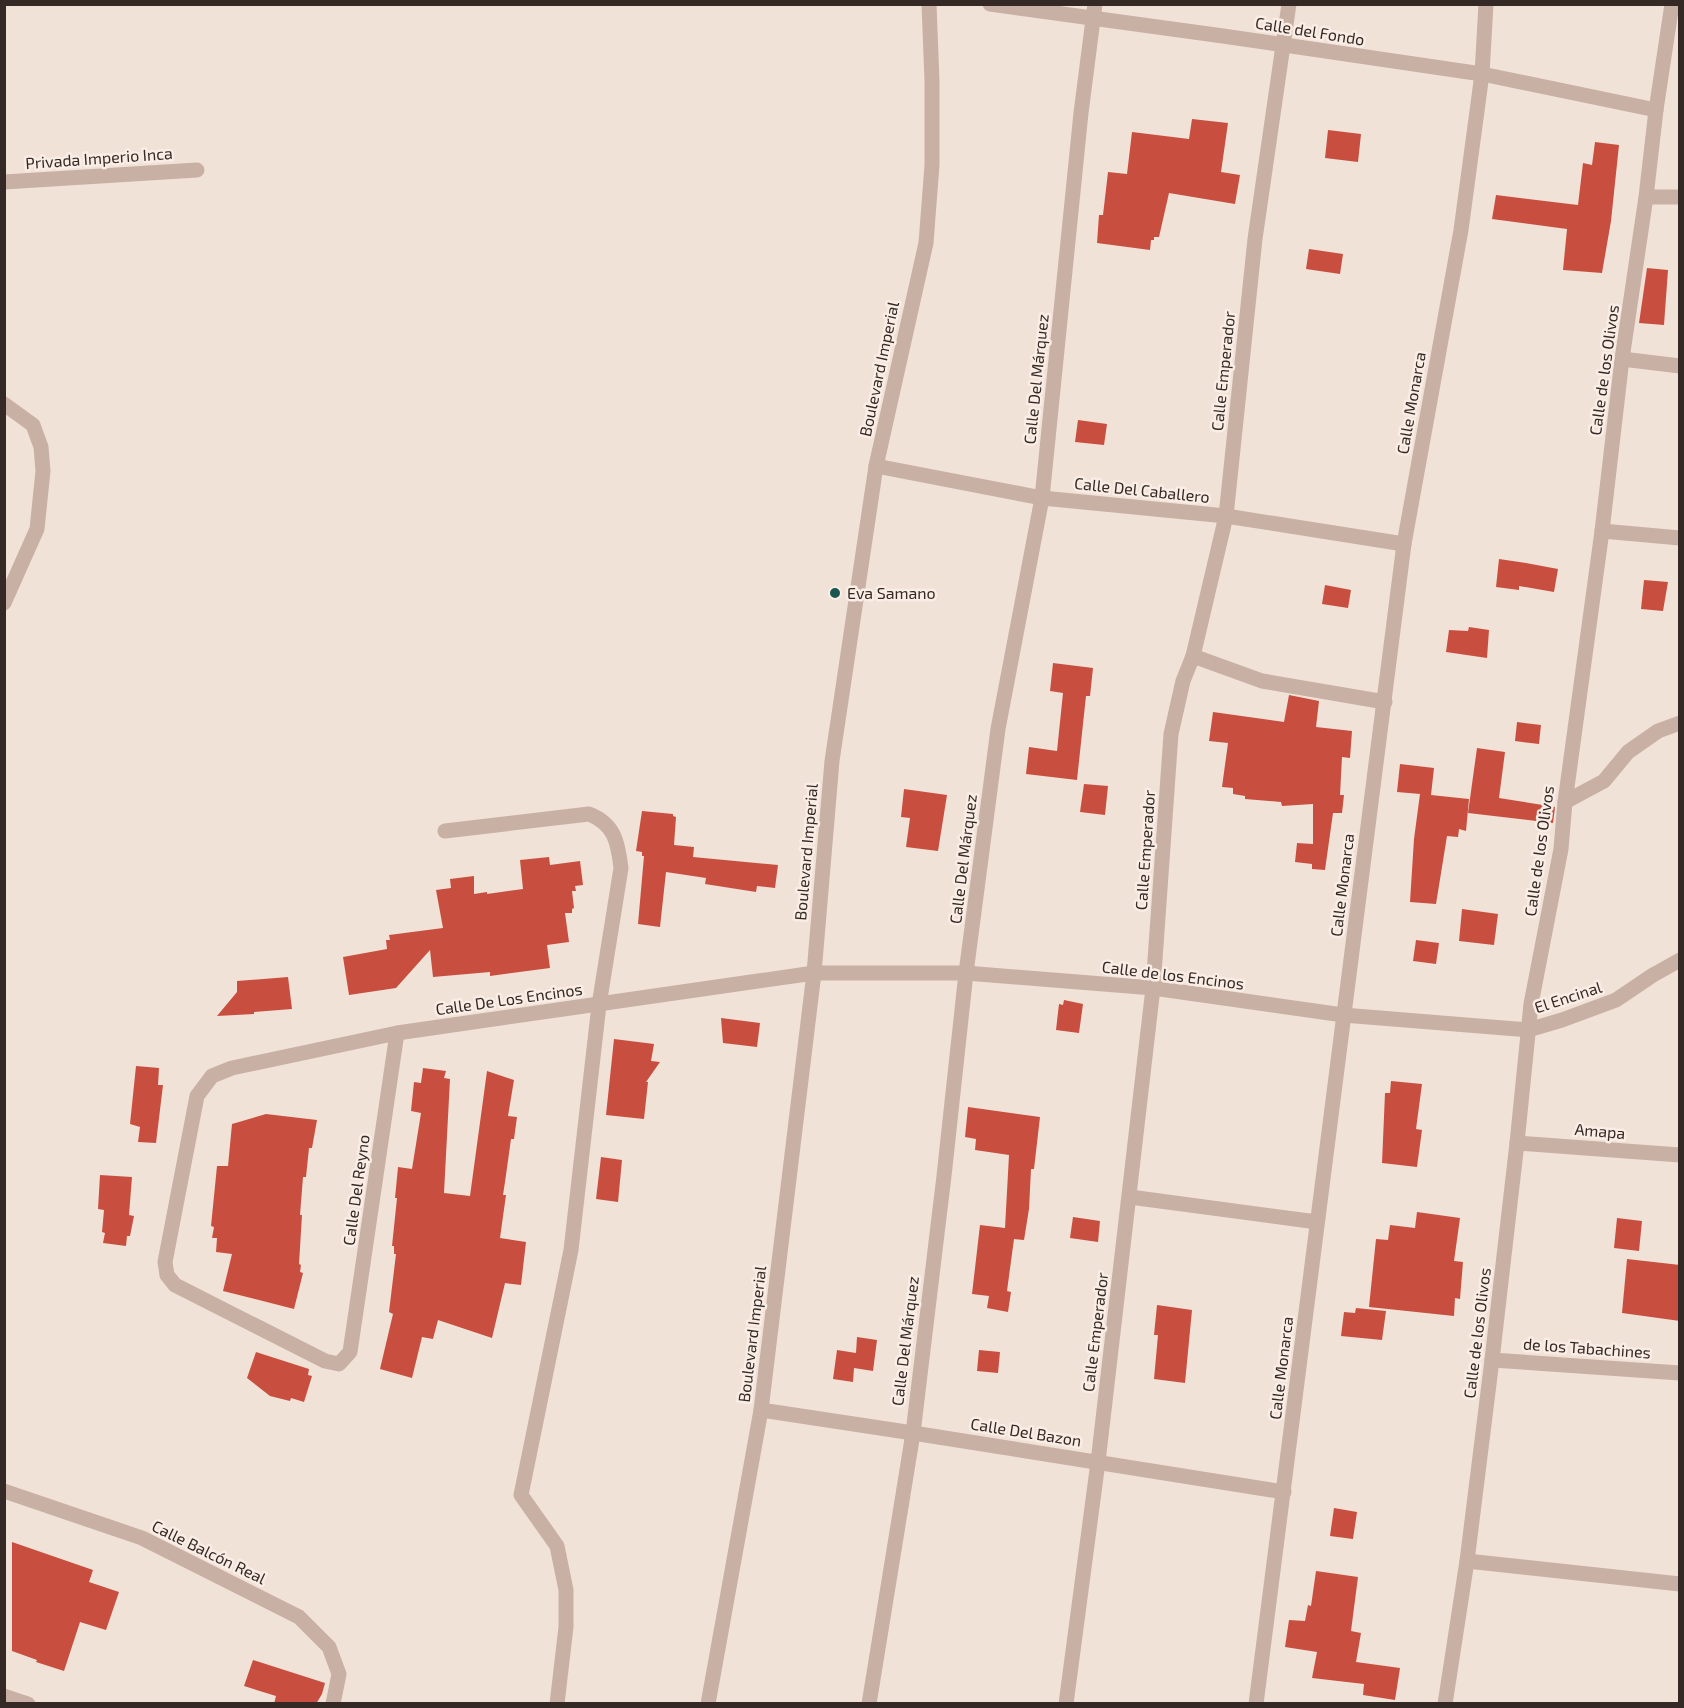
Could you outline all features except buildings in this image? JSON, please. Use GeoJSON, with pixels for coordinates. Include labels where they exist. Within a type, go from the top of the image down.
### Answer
{"type":"FeatureCollection","features":[{"type":"Feature","properties":{"kind":"street","name":"Boulevard Imperial"},"geometry":{"type":"LineString","coordinates":[[708,1704],[762,1410],[814,973],[832,761],[876,466],[926,243],[932,165],[929,4]]}},
{"type":"Feature","properties":{"kind":"street","name":"Calle del Fondo"},"geometry":{"type":"LineString","coordinates":[[990,4],[1094,12],[1223,36],[1482,74],[1656,110]]}},
{"type":"Feature","properties":{"kind":"street","name":"Calle Emperador"},"geometry":{"type":"LineString","coordinates":[[1066,1704],[1098,1462],[1153,988],[1172,734],[1183,681],[1193,656],[1226,516],[1255,239],[1290,4]]}},
{"type":"Feature","properties":{"kind":"street","name":"Calle Monarca"},"geometry":{"type":"LineString","coordinates":[[1256,1704],[1404,544],[1461,230],[1482,74],[1486,4]]}},
{"type":"Feature","properties":{"kind":"street","name":"Calle de los Olivos"},"geometry":{"type":"LineString","coordinates":[[1445,1704],[1467,1561],[1492,1360],[1531,1004],[1561,849],[1565,802],[1602,531],[1622,359],[1647,197],[1656,110],[1672,4]]}},
{"type":"Feature","properties":{"kind":"street","name":"Calle Del Márquez"},"geometry":{"type":"LineString","coordinates":[[869,1704],[912,1433],[966,973],[998,729],[1042,498],[1081,113],[1094,12]]}},
{"type":"Feature","properties":{"kind":"street","name":"Privada Imperio Inca"},"geometry":{"type":"LineString","coordinates":[[4,182],[196,170]]}},
{"type":"Feature","properties":{"kind":"street"},"geometry":{"type":"LineString","coordinates":[[1647,197],[1680,197]]}},
{"type":"Feature","properties":{"kind":"street"},"geometry":{"type":"LineString","coordinates":[[1622,359],[1680,366]]}},
{"type":"Feature","properties":{"kind":"street"},"geometry":{"type":"LineString","coordinates":[[4,404],[33,425],[41,447],[43,471],[37,529],[4,603]]}},
{"type":"Feature","properties":{"kind":"street","name":"Calle Del Caballero"},"geometry":{"type":"LineString","coordinates":[[876,466],[1042,498],[1226,516],[1404,544]]}},
{"type":"Feature","properties":{"kind":"street"},"geometry":{"type":"LineString","coordinates":[[1602,531],[1680,538]]}},
{"type":"Feature","properties":{"kind":"street"},"geometry":{"type":"LineString","coordinates":[[1193,656],[1262,681],[1384,702]]}},
{"type":"Feature","properties":{"kind":"street"},"geometry":{"type":"LineString","coordinates":[[1565,802],[1604,781],[1628,752],[1658,731],[1680,723]]}},
{"type":"Feature","properties":{"kind":"street"},"geometry":{"type":"LineString","coordinates":[[445,831],[588,814],[598,818],[610,828],[618,846],[621,868],[598,1005],[571,1250],[521,1495],[556,1546],[566,1590],[566,1627],[557,1704]]}},
{"type":"Feature","properties":{"kind":"street","name":"El Encinal"},"geometry":{"type":"LineString","coordinates":[[1528,1029],[1562,1020],[1616,1000],[1680,960]]}},
{"type":"Feature","properties":{"kind":"street","name":"Calle de los Encinos"},"geometry":{"type":"LineString","coordinates":[[814,973],[966,973],[1153,988],[1343,1016],[1528,1029]]}},
{"type":"Feature","properties":{"kind":"street","name":"Calle De Los Encinos"},"geometry":{"type":"LineString","coordinates":[[350,1352],[339,1364],[325,1361],[175,1285],[167,1275],[165,1262],[197,1096],[212,1076],[232,1068],[397,1033],[814,973]]}},
{"type":"Feature","properties":{"kind":"street","name":"Calle Del Reyno"},"geometry":{"type":"LineString","coordinates":[[350,1352],[397,1033]]}},
{"type":"Feature","properties":{"kind":"street","name":"Amapa"},"geometry":{"type":"LineString","coordinates":[[1517,1143],[1680,1155]]}},
{"type":"Feature","properties":{"kind":"street"},"geometry":{"type":"LineString","coordinates":[[1130,1197],[1317,1222]]}},
{"type":"Feature","properties":{"kind":"street","name":"de los Tabachines"},"geometry":{"type":"LineString","coordinates":[[1492,1360],[1680,1373]]}},
{"type":"Feature","properties":{"kind":"street","name":"Calle Del Bazon"},"geometry":{"type":"LineString","coordinates":[[762,1410],[1284,1492]]}},
{"type":"Feature","properties":{"kind":"street","name":"Calle Balcón Real"},"geometry":{"type":"LineString","coordinates":[[4,1491],[142,1538],[299,1617],[329,1647],[339,1674],[333,1704]]}},
{"type":"Feature","properties":{"kind":"street"},"geometry":{"type":"LineString","coordinates":[[1467,1561],[1680,1584]]}},
{"type":"Feature","properties":{"kind":"street"},"geometry":{"type":"LineString","coordinates":[[4,1696],[28,1704]]}},
{"type":"Feature","properties":{"kind":"place","name":"Eva Samano"},"geometry":{"type":"Point","coordinates":[835,593]}}]}
